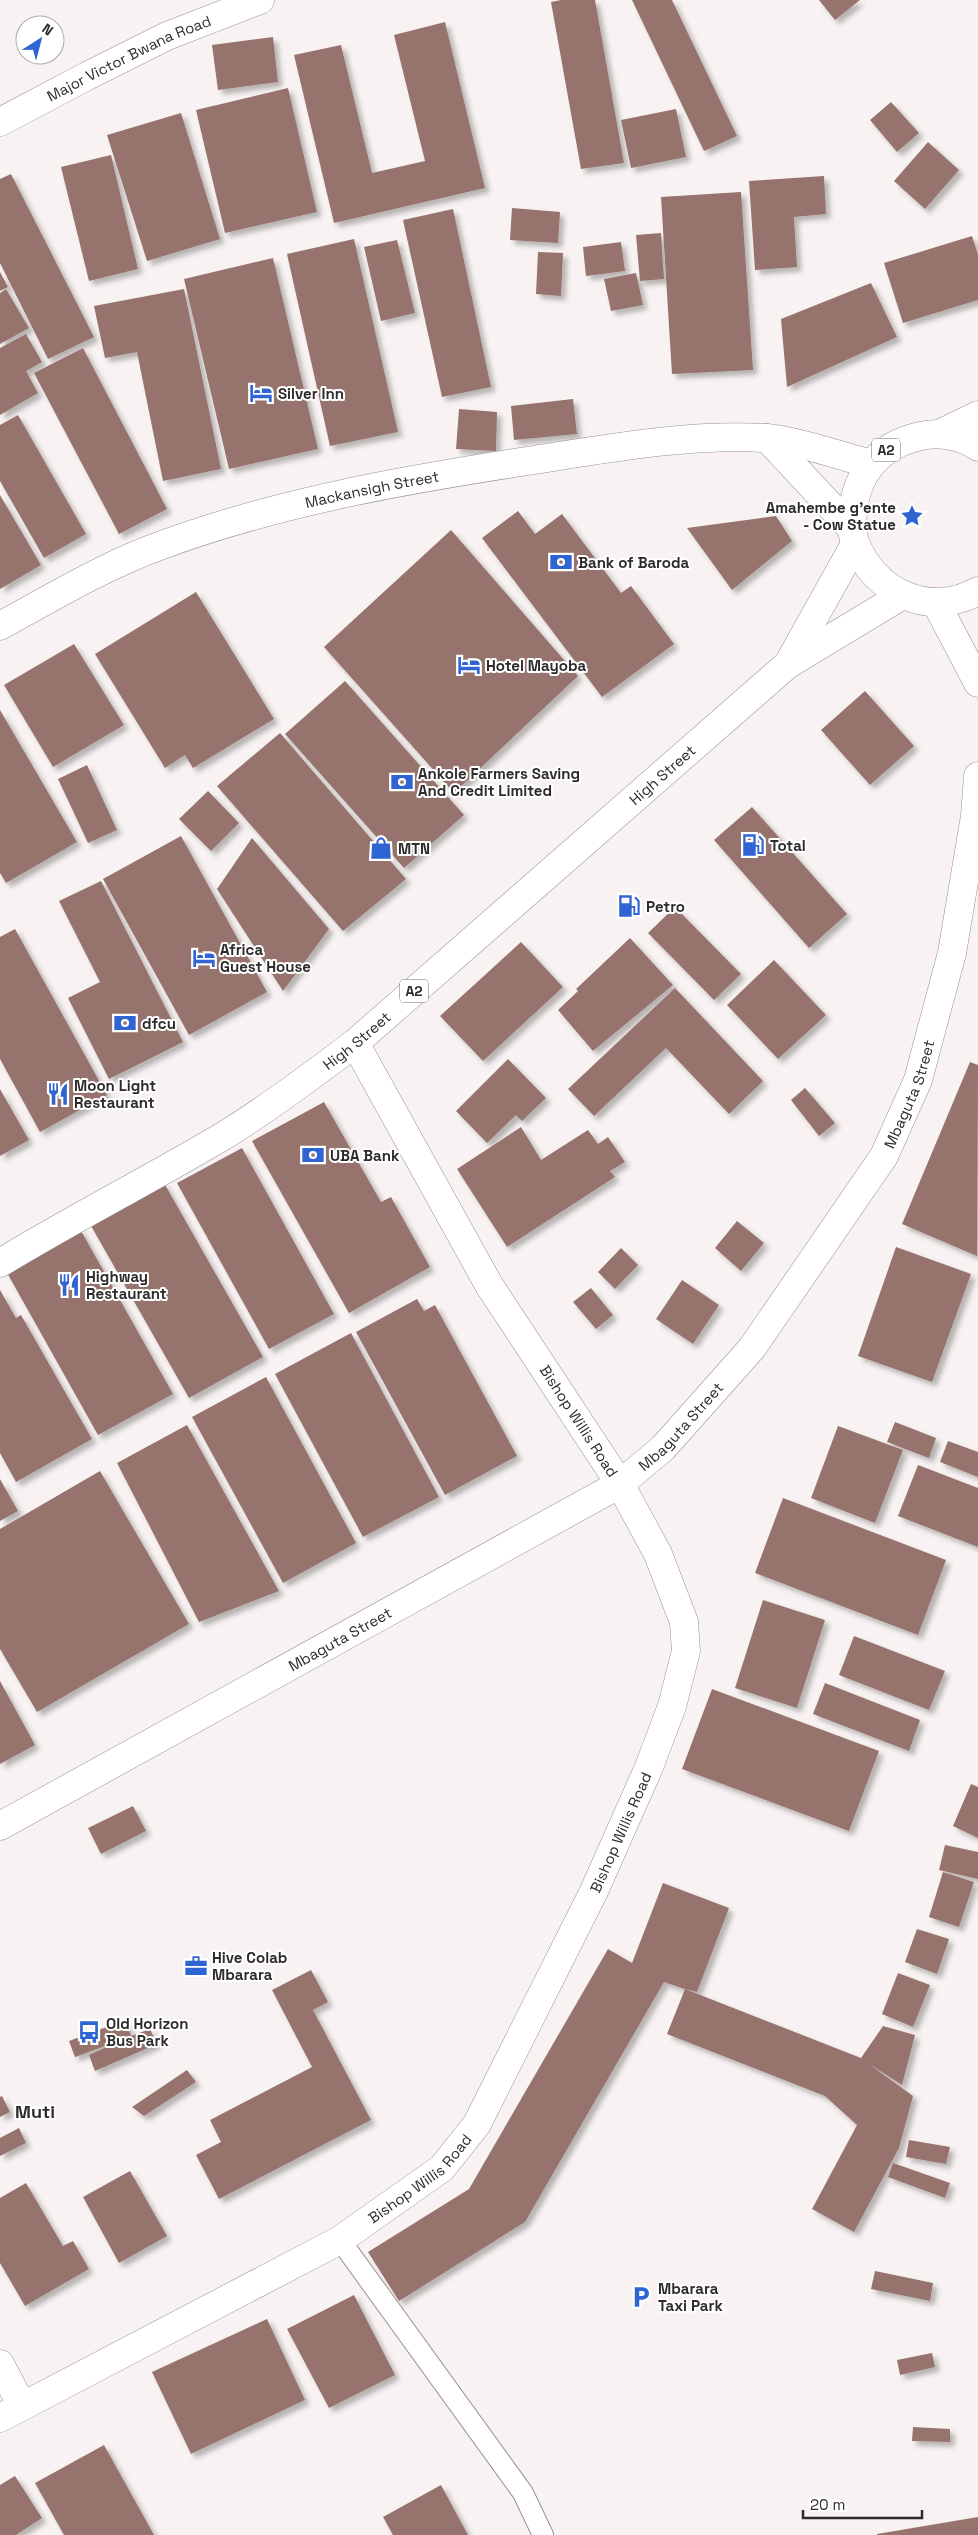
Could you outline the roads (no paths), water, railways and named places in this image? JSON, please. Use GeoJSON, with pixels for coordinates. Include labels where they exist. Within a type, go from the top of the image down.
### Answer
{"type":"FeatureCollection","features":[{"type":"Feature","properties":{"kind":"main road","name":"Major Victor Bwana Road"},"geometry":{"type":"LineString","coordinates":[[0,122],[86,76],[167,36],[260,0]]}},
{"type":"Feature","properties":{"kind":"main road","name":"A2"},"geometry":{"type":"LineString","coordinates":[[939,434],[978,415]]}},
{"type":"Feature","properties":{"kind":"main road","name":"A2"},"geometry":{"type":"LineString","coordinates":[[854,536],[855,494],[871,464],[885,450],[901,441],[920,435],[939,434],[970,441],[978,447]]}},
{"type":"Feature","properties":{"kind":"main road","name":"Mackansigh Street"},"geometry":{"type":"LineString","coordinates":[[0,626],[82,580],[161,545],[256,514],[415,478],[636,444],[708,438],[767,438],[871,464]]}},
{"type":"Feature","properties":{"kind":"main road"},"geometry":{"type":"LineString","coordinates":[[767,438],[854,536],[873,574],[901,596],[936,603],[964,599],[978,591]]}},
{"type":"Feature","properties":{"kind":"main road","name":"High Street"},"geometry":{"type":"LineString","coordinates":[[787,665],[854,536]]}},
{"type":"Feature","properties":{"kind":"main road","name":"High Street"},"geometry":{"type":"LineString","coordinates":[[0,1262],[69,1220],[224,1135],[292,1091],[355,1043],[787,665],[901,596]]}},
{"type":"Feature","properties":{"kind":"main road"},"geometry":{"type":"LineString","coordinates":[[936,603],[978,683]]}},
{"type":"Feature","properties":{"kind":"main road","name":"Mbaguta Street"},"geometry":{"type":"LineString","coordinates":[[0,1826],[620,1484],[663,1448],[752,1348],[884,1156],[918,1080],[952,953],[975,816],[978,776]]}},
{"type":"Feature","properties":{"kind":"main road","name":"Bishop Willis Road"},"geometry":{"type":"LineString","coordinates":[[11,2412],[340,2240],[442,2168],[477,2124],[594,1891],[672,1706],[686,1651],[684,1622],[658,1554],[620,1484],[489,1285],[355,1043]]}},
{"type":"Feature","properties":{"kind":"main road"},"geometry":{"type":"LineString","coordinates":[[0,2364],[11,2412]]}},
{"type":"Feature","properties":{"kind":"lane"},"geometry":{"type":"LineString","coordinates":[[340,2240],[523,2493],[542,2535]]}},
{"type":"Feature","properties":{"kind":"place","name":"Silver Inn"},"geometry":{"type":"Point","coordinates":[261,393]}},
{"type":"Feature","properties":{"kind":"place","name":"Amahembe g'ente - Cow Statue"},"geometry":{"type":"Point","coordinates":[912,516]}},
{"type":"Feature","properties":{"kind":"place","name":"Bank of Baroda"},"geometry":{"type":"Point","coordinates":[561,562]}},
{"type":"Feature","properties":{"kind":"place","name":"Hotel Mayoba"},"geometry":{"type":"Point","coordinates":[469,665]}},
{"type":"Feature","properties":{"kind":"place","name":"Ankole Farmers Saving And Credit Limited"},"geometry":{"type":"Point","coordinates":[402,782]}},
{"type":"Feature","properties":{"kind":"place","name":"Total"},"geometry":{"type":"Point","coordinates":[753,845]}},
{"type":"Feature","properties":{"kind":"place","name":"MTN"},"geometry":{"type":"Point","coordinates":[381,848]}},
{"type":"Feature","properties":{"kind":"place","name":"Petro"},"geometry":{"type":"Point","coordinates":[629,906]}},
{"type":"Feature","properties":{"kind":"place","name":"Africa Guest House"},"geometry":{"type":"Point","coordinates":[204,958]}},
{"type":"Feature","properties":{"kind":"place","name":"dfcu"},"geometry":{"type":"Point","coordinates":[125,1023]}},
{"type":"Feature","properties":{"kind":"place","name":"Moon Light Restaurant"},"geometry":{"type":"Point","coordinates":[58,1094]}},
{"type":"Feature","properties":{"kind":"place","name":"UBA Bank"},"geometry":{"type":"Point","coordinates":[313,1155]}},
{"type":"Feature","properties":{"kind":"place","name":"Highway Restaurant"},"geometry":{"type":"Point","coordinates":[69,1285]}},
{"type":"Feature","properties":{"kind":"place","name":"Hive Colab Mbarara"},"geometry":{"type":"Point","coordinates":[196,1966]}},
{"type":"Feature","properties":{"kind":"place","name":"Old Horizon Bus Park"},"geometry":{"type":"Point","coordinates":[89,2032]}},
{"type":"Feature","properties":{"kind":"place","name":"Mbarara Taxi Park"},"geometry":{"type":"Point","coordinates":[641,2297]}},
{"type":"Feature","properties":{"kind":"district","name":"Muti"},"geometry":{"type":"Point","coordinates":[35,2111]}}]}
